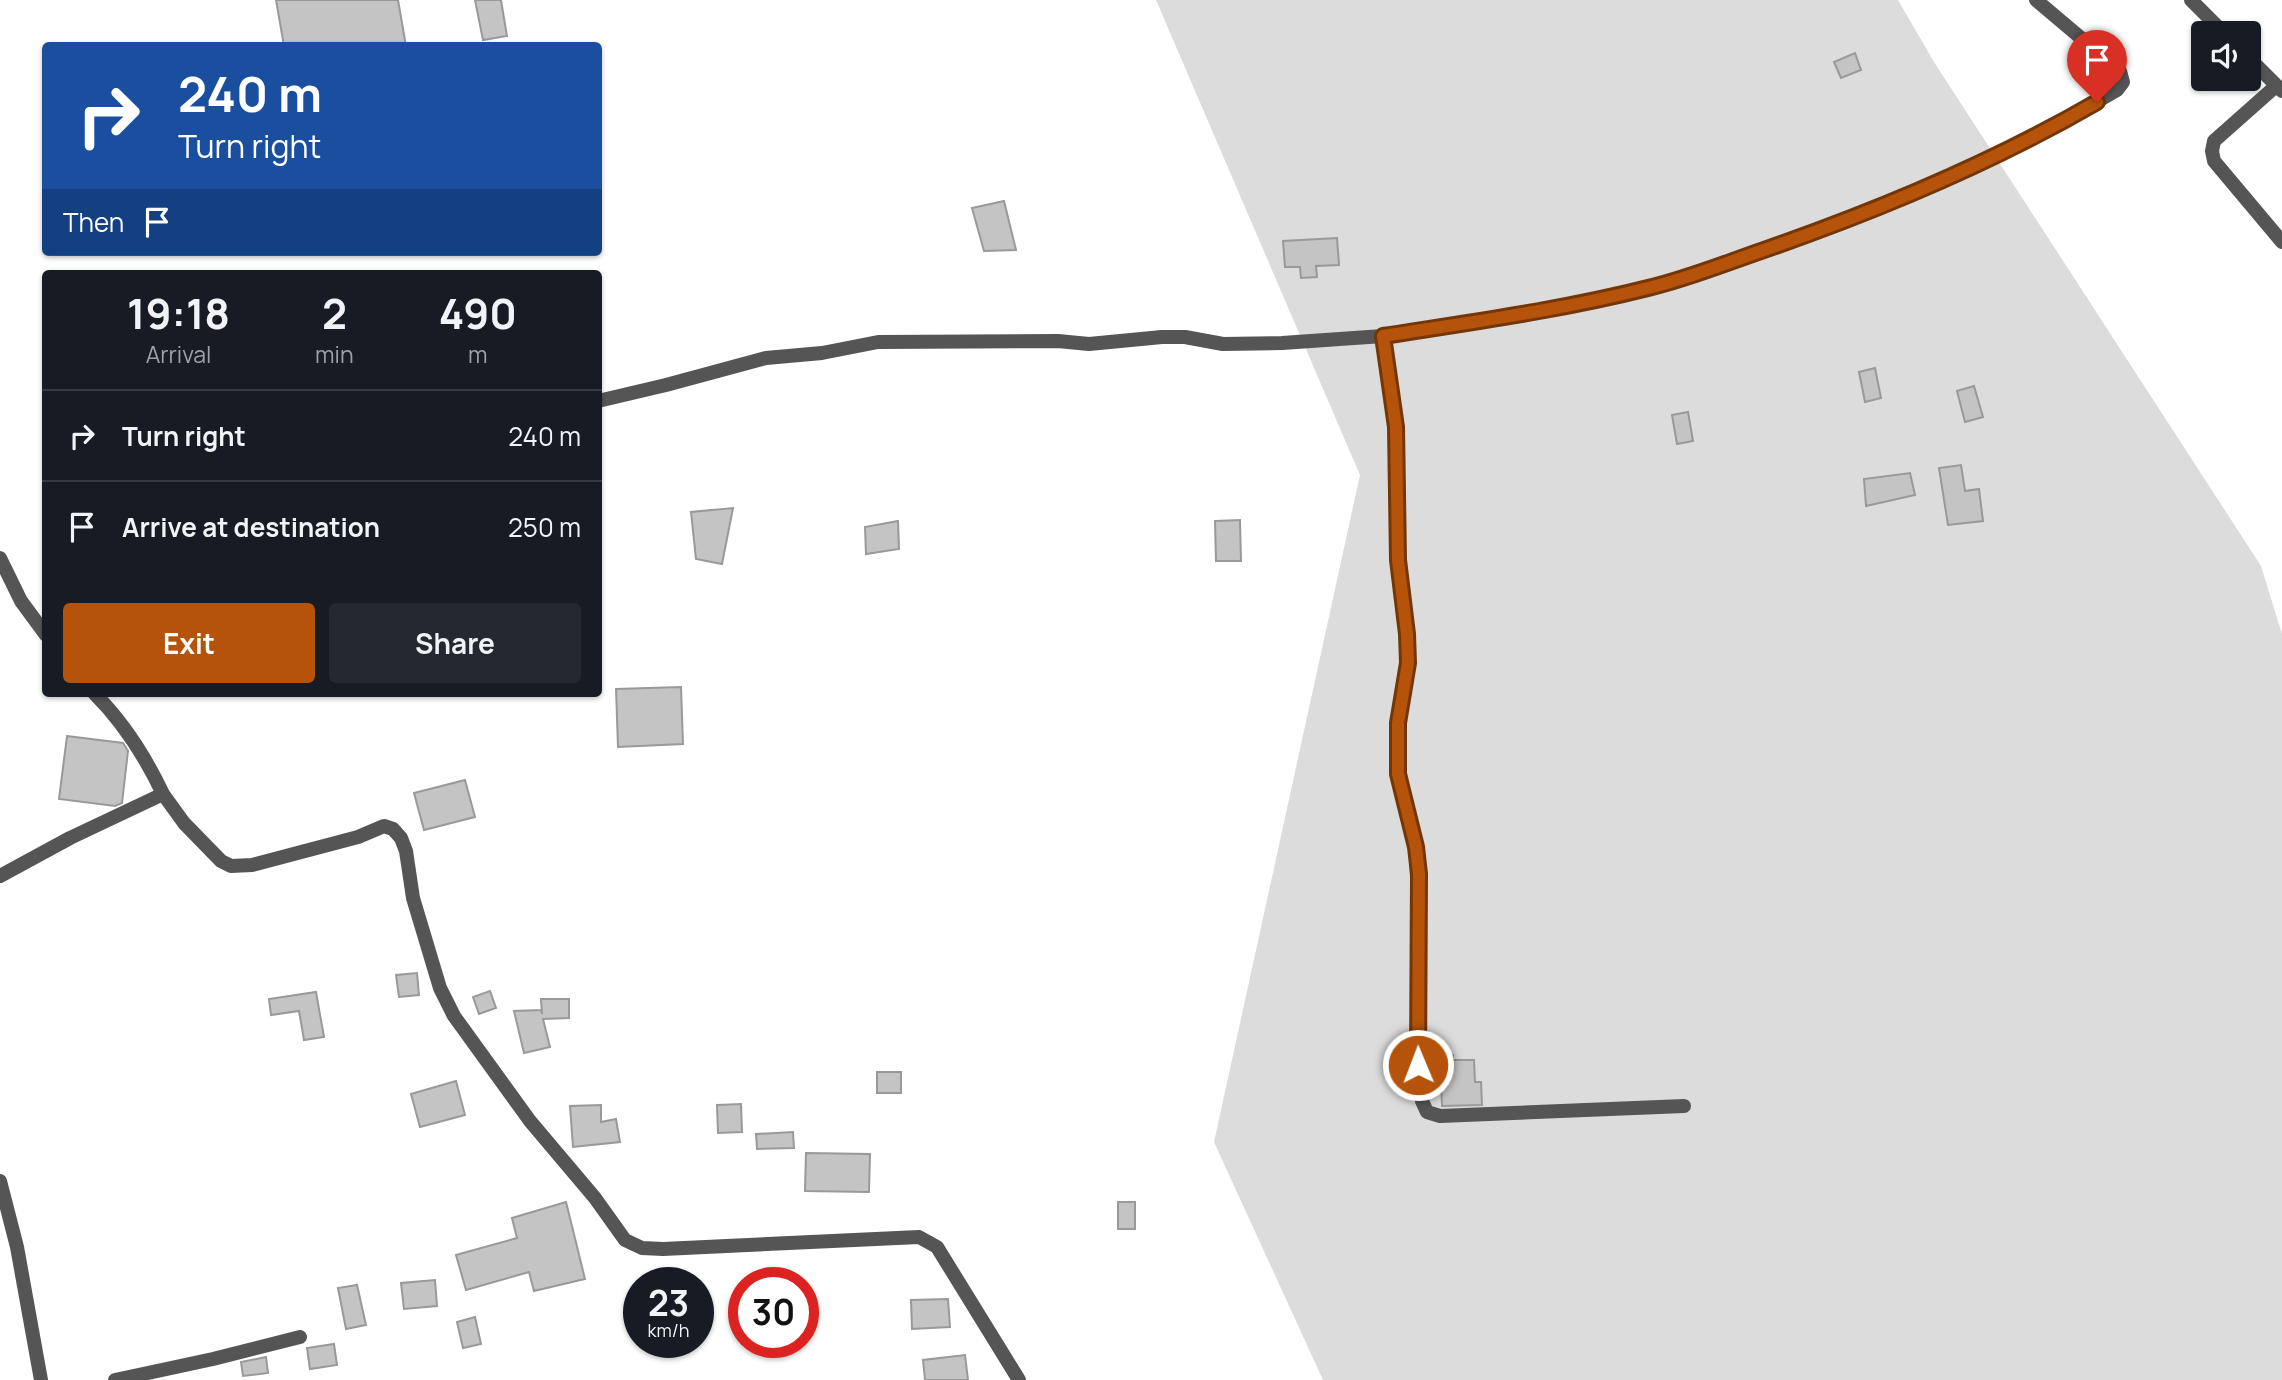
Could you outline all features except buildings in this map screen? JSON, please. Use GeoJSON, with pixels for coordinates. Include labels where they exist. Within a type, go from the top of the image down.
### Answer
{"type":"FeatureCollection","features":[{"type":"Feature","properties":{"kind":"street"},"geometry":{"type":"LineString","coordinates":[[602,400],[766,358],[877,342],[1058,341],[1089,344],[1185,337],[1223,344],[1383,336],[1531,314],[1650,288],[1825,229],[1921,190],[2036,137],[2117,90],[2124,76],[2116,67],[2036,0]]}},
{"type":"Feature","properties":{"kind":"street"},"geometry":{"type":"LineString","coordinates":[[2191,0],[2212,21]]}},
{"type":"Feature","properties":{"kind":"street"},"geometry":{"type":"LineString","coordinates":[[2261,70],[2279,89],[2226,129],[2214,141],[2212,150],[2214,161],[2282,242]]}},
{"type":"Feature","properties":{"kind":"street"},"geometry":{"type":"LineString","coordinates":[[1383,336],[1396,427],[1398,560],[1407,634],[1408,663],[1398,723],[1398,774],[1416,847],[1419,874],[1420,972],[1417,1049],[1422,1101],[1427,1112],[1440,1116],[1684,1106]]}},
{"type":"Feature","properties":{"kind":"street"},"geometry":{"type":"LineString","coordinates":[[0,558],[21,601],[42,629]]}},
{"type":"Feature","properties":{"kind":"street"},"geometry":{"type":"LineString","coordinates":[[98,697],[117,716],[138,746],[163,794],[184,823],[221,861],[230,866],[279,858],[358,837],[384,826],[393,829],[401,838],[406,851],[417,911],[440,988],[454,1016],[530,1121],[625,1240],[642,1248],[663,1249],[919,1237],[937,1247],[1019,1380]]}},
{"type":"Feature","properties":{"kind":"street"},"geometry":{"type":"LineString","coordinates":[[0,876],[69,838],[163,794]]}},
{"type":"Feature","properties":{"kind":"street"},"geometry":{"type":"LineString","coordinates":[[0,1181],[17,1247],[41,1380]]}},
{"type":"Feature","properties":{"kind":"street"},"geometry":{"type":"LineString","coordinates":[[116,1380],[300,1337]]}},
{"type":"Feature","properties":{"kind":"shaded area"},"geometry":{"type":"Polygon","coordinates":[[[1156,0],[1898,0],[1934,62],[2261,566],[2282,634],[2282,1380],[1323,1380],[1214,1142],[1360,475],[1156,0]]]}},
{"type":"Feature","properties":{"kind":"route"},"geometry":{"type":"LineString","coordinates":[[1418,1065],[1419,874],[1410,817],[1398,774],[1398,723],[1408,663],[1396,526],[1396,427],[1383,336],[1531,314],[1650,288],[1696,273],[1825,229],[1921,190],[2036,137],[2097,102]]}}]}
